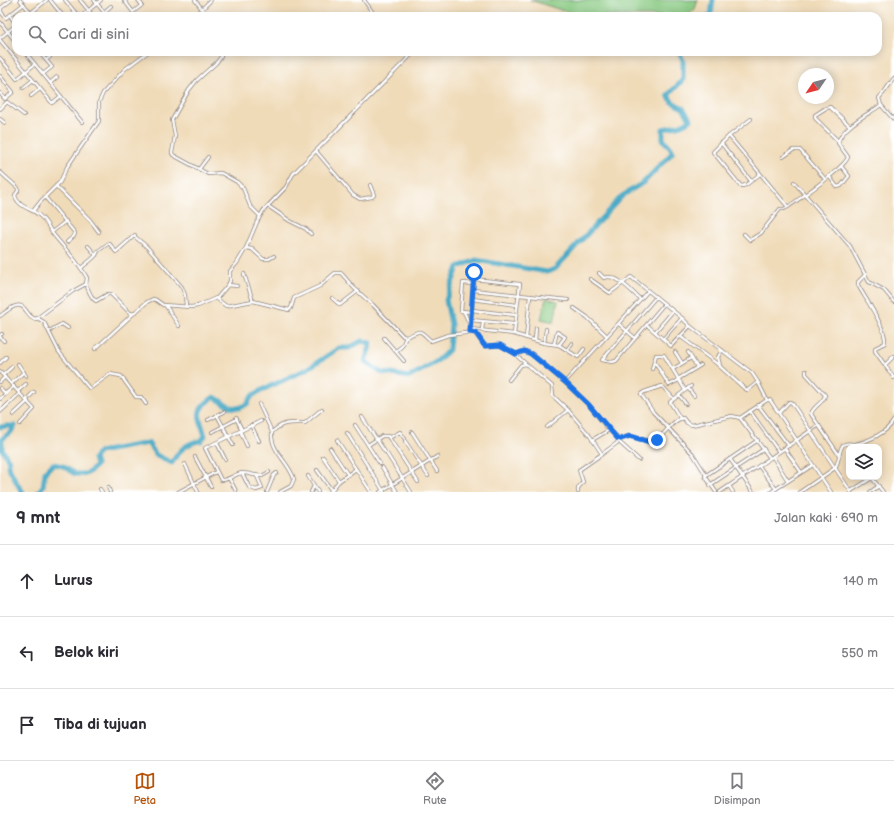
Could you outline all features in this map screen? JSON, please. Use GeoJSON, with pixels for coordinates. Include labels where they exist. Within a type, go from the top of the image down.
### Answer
{"type":"FeatureCollection","features":[{"type":"Feature","properties":{"kind":"street"},"geometry":{"type":"LineString","coordinates":[[11,0],[1,8],[6,18],[12,13]]}},
{"type":"Feature","properties":{"kind":"street"},"geometry":{"type":"LineString","coordinates":[[20,0],[30,12]]}},
{"type":"Feature","properties":{"kind":"street"},"geometry":{"type":"LineString","coordinates":[[32,12],[49,0],[60,12]]}},
{"type":"Feature","properties":{"kind":"street"},"geometry":{"type":"LineString","coordinates":[[65,0],[75,12]]}},
{"type":"Feature","properties":{"kind":"street"},"geometry":{"type":"LineString","coordinates":[[80,0],[88,10],[101,0]]}},
{"type":"Feature","properties":{"kind":"street"},"geometry":{"type":"LineString","coordinates":[[94,0],[104,12],[111,6]]}},
{"type":"Feature","properties":{"kind":"street"},"geometry":{"type":"LineString","coordinates":[[124,0],[132,12],[142,5],[138,0]]}},
{"type":"Feature","properties":{"kind":"street"},"geometry":{"type":"LineString","coordinates":[[195,0],[204,12]]}},
{"type":"Feature","properties":{"kind":"street"},"geometry":{"type":"LineString","coordinates":[[199,12],[211,0]]}},
{"type":"Feature","properties":{"kind":"street"},"geometry":{"type":"LineString","coordinates":[[364,0],[372,12]]}},
{"type":"Feature","properties":{"kind":"street"},"geometry":{"type":"LineString","coordinates":[[14,12],[24,4]]}},
{"type":"Feature","properties":{"kind":"street"},"geometry":{"type":"LineString","coordinates":[[0,22],[12,37]]}},
{"type":"Feature","properties":{"kind":"street"},"geometry":{"type":"LineString","coordinates":[[12,28],[0,39],[12,54]]}},
{"type":"Feature","properties":{"kind":"street"},"geometry":{"type":"LineString","coordinates":[[13,56],[52,103],[60,96]]}},
{"type":"Feature","properties":{"kind":"street"},"geometry":{"type":"LineString","coordinates":[[27,56],[82,122]]}},
{"type":"Feature","properties":{"kind":"street"},"geometry":{"type":"LineString","coordinates":[[42,56],[52,67],[43,74]]}},
{"type":"Feature","properties":{"kind":"street"},"geometry":{"type":"LineString","coordinates":[[33,211],[60,182],[77,150],[99,121],[100,96],[125,69],[143,56]]}},
{"type":"Feature","properties":{"kind":"street"},"geometry":{"type":"LineString","coordinates":[[221,56],[216,64],[197,80],[189,90],[172,120],[174,136],[172,154],[208,174],[221,173],[237,182],[243,188],[250,206],[260,216]]}},
{"type":"Feature","properties":{"kind":"street"},"geometry":{"type":"LineString","coordinates":[[166,306],[195,307],[217,298],[228,286],[230,281],[230,272],[246,248],[260,216],[286,187],[293,174],[410,56]]}},
{"type":"Feature","properties":{"kind":"street"},"geometry":{"type":"LineString","coordinates":[[46,60],[50,57]]}},
{"type":"Feature","properties":{"kind":"street"},"geometry":{"type":"LineString","coordinates":[[0,58],[17,79],[34,64]]}},
{"type":"Feature","properties":{"kind":"street"},"geometry":{"type":"LineString","coordinates":[[0,76],[13,92],[5,99],[1,95]]}},
{"type":"Feature","properties":{"kind":"street"},"geometry":{"type":"LineString","coordinates":[[50,83],[58,77]]}},
{"type":"Feature","properties":{"kind":"street"},"geometry":{"type":"LineString","coordinates":[[894,78],[879,98],[881,104],[894,120]]}},
{"type":"Feature","properties":{"kind":"street"},"geometry":{"type":"LineString","coordinates":[[23,88],[33,80]]}},
{"type":"Feature","properties":{"kind":"street"},"geometry":{"type":"LineString","coordinates":[[31,96],[40,89]]}},
{"type":"Feature","properties":{"kind":"street"},"geometry":{"type":"LineString","coordinates":[[0,109],[7,102],[24,115]]}},
{"type":"Feature","properties":{"kind":"street"},"geometry":{"type":"LineString","coordinates":[[838,141],[850,126],[881,104]]}},
{"type":"Feature","properties":{"kind":"street"},"geometry":{"type":"LineString","coordinates":[[744,234],[750,239],[753,239],[759,235],[768,226],[776,212],[780,209],[788,207],[825,180],[848,160],[848,157],[839,145],[838,141],[815,118],[815,115],[830,107],[850,126]]}},
{"type":"Feature","properties":{"kind":"street"},"geometry":{"type":"LineString","coordinates":[[0,119],[5,123]]}},
{"type":"Feature","properties":{"kind":"street"},"geometry":{"type":"LineString","coordinates":[[752,119],[729,136],[714,151],[715,155],[740,185],[744,186],[760,174]]}},
{"type":"Feature","properties":{"kind":"street"},"geometry":{"type":"LineString","coordinates":[[729,136],[788,207]]}},
{"type":"Feature","properties":{"kind":"street"},"geometry":{"type":"LineString","coordinates":[[721,143],[751,181]]}},
{"type":"Feature","properties":{"kind":"street"},"geometry":{"type":"LineString","coordinates":[[784,158],[793,150],[800,150],[825,180]]}},
{"type":"Feature","properties":{"kind":"street"},"geometry":{"type":"LineString","coordinates":[[316,151],[353,195],[360,199],[372,197],[374,195],[370,185]]}},
{"type":"Feature","properties":{"kind":"street"},"geometry":{"type":"LineString","coordinates":[[199,168],[208,157]]}},
{"type":"Feature","properties":{"kind":"street"},"geometry":{"type":"LineString","coordinates":[[829,176],[837,187],[841,186],[849,176],[841,166]]}},
{"type":"Feature","properties":{"kind":"street"},"geometry":{"type":"LineString","coordinates":[[0,172],[18,188],[15,195],[16,198],[27,208],[41,216],[81,268],[87,278],[86,284],[90,297],[96,301],[108,294],[111,294],[128,313],[133,314]]}},
{"type":"Feature","properties":{"kind":"street"},"geometry":{"type":"LineString","coordinates":[[794,182],[850,246],[869,282],[884,290],[894,302]]}},
{"type":"Feature","properties":{"kind":"street"},"geometry":{"type":"LineString","coordinates":[[56,186],[90,220],[99,232]]}},
{"type":"Feature","properties":{"kind":"street"},"geometry":{"type":"LineString","coordinates":[[45,197],[75,234],[67,242]]}},
{"type":"Feature","properties":{"kind":"street"},"geometry":{"type":"LineString","coordinates":[[268,206],[290,221],[306,229],[311,234]]}},
{"type":"Feature","properties":{"kind":"street"},"geometry":{"type":"LineString","coordinates":[[52,232],[66,221]]}},
{"type":"Feature","properties":{"kind":"street"},"geometry":{"type":"LineString","coordinates":[[81,268],[108,243],[116,252],[135,235],[182,287],[186,299],[186,306]]}},
{"type":"Feature","properties":{"kind":"street"},"geometry":{"type":"LineString","coordinates":[[88,246],[96,255]]}},
{"type":"Feature","properties":{"kind":"street"},"geometry":{"type":"LineString","coordinates":[[246,248],[252,249],[259,257],[265,260],[274,256]]}},
{"type":"Feature","properties":{"kind":"street"},"geometry":{"type":"LineString","coordinates":[[217,298],[226,306],[253,301],[289,310],[294,298],[320,286],[338,272],[341,273],[400,334],[406,337],[420,332],[431,340],[470,330],[482,330],[514,334],[544,343],[560,345],[578,357],[584,349]]}},
{"type":"Feature","properties":{"kind":"street"},"geometry":{"type":"LineString","coordinates":[[470,330],[474,272]]}},
{"type":"Feature","properties":{"kind":"street"},"geometry":{"type":"LineString","coordinates":[[599,273],[604,278],[608,276],[615,278],[640,299]]}},
{"type":"Feature","properties":{"kind":"street"},"geometry":{"type":"LineString","coordinates":[[244,274],[253,301]]}},
{"type":"Feature","properties":{"kind":"street"},"geometry":{"type":"LineString","coordinates":[[865,275],[858,282],[858,285],[882,328],[885,339],[885,343],[876,347],[875,351],[894,378]]}},
{"type":"Feature","properties":{"kind":"street"},"geometry":{"type":"LineString","coordinates":[[590,279],[610,293],[630,277],[632,278],[690,326],[749,371],[758,382],[767,400],[770,400],[831,492]]}},
{"type":"Feature","properties":{"kind":"street"},"geometry":{"type":"LineString","coordinates":[[474,279],[520,284],[514,334]]}},
{"type":"Feature","properties":{"kind":"street"},"geometry":{"type":"LineString","coordinates":[[471,325],[464,312],[461,311],[463,283],[474,284]]}},
{"type":"Feature","properties":{"kind":"street"},"geometry":{"type":"LineString","coordinates":[[37,318],[73,291],[86,284]]}},
{"type":"Feature","properties":{"kind":"street"},"geometry":{"type":"LineString","coordinates":[[228,286],[237,286]]}},
{"type":"Feature","properties":{"kind":"street"},"geometry":{"type":"LineString","coordinates":[[473,290],[568,300]]}},
{"type":"Feature","properties":{"kind":"street"},"geometry":{"type":"LineString","coordinates":[[565,382],[648,291]]}},
{"type":"Feature","properties":{"kind":"street"},"geometry":{"type":"LineString","coordinates":[[332,298],[340,305],[358,292]]}},
{"type":"Feature","properties":{"kind":"street"},"geometry":{"type":"LineString","coordinates":[[526,338],[530,296]]}},
{"type":"Feature","properties":{"kind":"street"},"geometry":{"type":"LineString","coordinates":[[656,297],[602,360],[612,362],[616,361],[664,304]]}},
{"type":"Feature","properties":{"kind":"street"},"geometry":{"type":"LineString","coordinates":[[95,349],[133,314],[153,299],[166,306],[180,326]]}},
{"type":"Feature","properties":{"kind":"street"},"geometry":{"type":"LineString","coordinates":[[472,299],[517,305]]}},
{"type":"Feature","properties":{"kind":"street"},"geometry":{"type":"LineString","coordinates":[[0,316],[13,307],[21,305],[33,319],[37,318],[44,322],[59,352],[90,388],[110,374],[118,375],[121,376],[136,397],[141,398],[146,404]]}},
{"type":"Feature","properties":{"kind":"street"},"geometry":{"type":"LineString","coordinates":[[574,308],[587,317],[607,336]]}},
{"type":"Feature","properties":{"kind":"street"},"geometry":{"type":"LineString","coordinates":[[464,312],[472,311],[516,314]]}},
{"type":"Feature","properties":{"kind":"street"},"geometry":{"type":"LineString","coordinates":[[655,332],[673,311]]}},
{"type":"Feature","properties":{"kind":"street"},"geometry":{"type":"LineString","coordinates":[[663,339],[682,318]]}},
{"type":"Feature","properties":{"kind":"street"},"geometry":{"type":"LineString","coordinates":[[471,320],[514,324]]}},
{"type":"Feature","properties":{"kind":"street"},"geometry":{"type":"LineString","coordinates":[[482,330],[483,322]]}},
{"type":"Feature","properties":{"kind":"street"},"geometry":{"type":"LineString","coordinates":[[49,331],[62,324],[68,328]]}},
{"type":"Feature","properties":{"kind":"street"},"geometry":{"type":"LineString","coordinates":[[619,324],[635,338]]}},
{"type":"Feature","properties":{"kind":"street"},"geometry":{"type":"LineString","coordinates":[[647,325],[671,346],[690,326]]}},
{"type":"Feature","properties":{"kind":"street"},"geometry":{"type":"LineString","coordinates":[[535,340],[536,328]]}},
{"type":"Feature","properties":{"kind":"street"},"geometry":{"type":"LineString","coordinates":[[544,343],[546,329]]}},
{"type":"Feature","properties":{"kind":"street"},"geometry":{"type":"LineString","coordinates":[[470,330],[476,333],[485,346],[500,345],[516,354],[552,386],[552,395],[568,410],[602,454]]}},
{"type":"Feature","properties":{"kind":"street"},"geometry":{"type":"LineString","coordinates":[[554,344],[557,332],[565,337],[560,345]]}},
{"type":"Feature","properties":{"kind":"street"},"geometry":{"type":"LineString","coordinates":[[1,335],[4,341]]}},
{"type":"Feature","properties":{"kind":"street"},"geometry":{"type":"LineString","coordinates":[[396,351],[402,346],[406,337]]}},
{"type":"Feature","properties":{"kind":"street"},"geometry":{"type":"LineString","coordinates":[[681,337],[721,367],[748,390],[758,382]]}},
{"type":"Feature","properties":{"kind":"street"},"geometry":{"type":"LineString","coordinates":[[384,338],[404,361]]}},
{"type":"Feature","properties":{"kind":"street"},"geometry":{"type":"LineString","coordinates":[[567,350],[572,343]]}},
{"type":"Feature","properties":{"kind":"street"},"geometry":{"type":"LineString","coordinates":[[721,367],[718,357],[722,350]]}},
{"type":"Feature","properties":{"kind":"street"},"geometry":{"type":"LineString","coordinates":[[516,354],[524,351],[531,354],[565,382],[589,405],[618,440],[639,460]]}},
{"type":"Feature","properties":{"kind":"street"},"geometry":{"type":"LineString","coordinates":[[675,352],[682,363]]}},
{"type":"Feature","properties":{"kind":"street"},"geometry":{"type":"LineString","coordinates":[[688,352],[697,367]]}},
{"type":"Feature","properties":{"kind":"street"},"geometry":{"type":"LineString","coordinates":[[652,369],[656,355],[664,355],[678,379],[694,396]]}},
{"type":"Feature","properties":{"kind":"street"},"geometry":{"type":"LineString","coordinates":[[885,365],[894,356]]}},
{"type":"Feature","properties":{"kind":"street"},"geometry":{"type":"LineString","coordinates":[[0,363],[6,357]]}},
{"type":"Feature","properties":{"kind":"street"},"geometry":{"type":"LineString","coordinates":[[672,369],[691,358]]}},
{"type":"Feature","properties":{"kind":"street"},"geometry":{"type":"LineString","coordinates":[[654,361],[669,385],[701,365]]}},
{"type":"Feature","properties":{"kind":"street"},"geometry":{"type":"LineString","coordinates":[[509,380],[521,365],[525,363]]}},
{"type":"Feature","properties":{"kind":"street"},"geometry":{"type":"LineString","coordinates":[[18,364],[26,376]]}},
{"type":"Feature","properties":{"kind":"street"},"geometry":{"type":"LineString","coordinates":[[0,382],[12,367]]}},
{"type":"Feature","properties":{"kind":"street"},"geometry":{"type":"LineString","coordinates":[[806,370],[806,374],[825,395],[811,412],[840,456]]}},
{"type":"Feature","properties":{"kind":"street"},"geometry":{"type":"LineString","coordinates":[[0,372],[34,410],[20,424]]}},
{"type":"Feature","properties":{"kind":"street"},"geometry":{"type":"LineString","coordinates":[[0,398],[24,372]]}},
{"type":"Feature","properties":{"kind":"street"},"geometry":{"type":"LineString","coordinates":[[0,412],[26,384]]}},
{"type":"Feature","properties":{"kind":"street"},"geometry":{"type":"LineString","coordinates":[[674,399],[662,386],[641,394],[648,406],[693,454],[706,475],[705,478],[716,492]]}},
{"type":"Feature","properties":{"kind":"street"},"geometry":{"type":"LineString","coordinates":[[0,388],[5,394]]}},
{"type":"Feature","properties":{"kind":"street"},"geometry":{"type":"LineString","coordinates":[[688,388],[670,404],[680,418],[692,425],[732,416],[740,418],[788,481]]}},
{"type":"Feature","properties":{"kind":"street"},"geometry":{"type":"LineString","coordinates":[[13,415],[34,392]]}},
{"type":"Feature","properties":{"kind":"street"},"geometry":{"type":"LineString","coordinates":[[679,395],[686,404]]}},
{"type":"Feature","properties":{"kind":"street"},"geometry":{"type":"LineString","coordinates":[[740,418],[767,400]]}},
{"type":"Feature","properties":{"kind":"street"},"geometry":{"type":"LineString","coordinates":[[779,413],[790,402],[851,492],[871,478],[874,479],[884,492]]}},
{"type":"Feature","properties":{"kind":"street"},"geometry":{"type":"LineString","coordinates":[[258,404],[272,432],[274,447],[294,479],[290,486],[280,492]]}},
{"type":"Feature","properties":{"kind":"street"},"geometry":{"type":"LineString","coordinates":[[758,405],[789,446]]}},
{"type":"Feature","properties":{"kind":"street"},"geometry":{"type":"LineString","coordinates":[[272,432],[286,423],[305,423],[322,409]]}},
{"type":"Feature","properties":{"kind":"street"},"geometry":{"type":"LineString","coordinates":[[547,427],[568,410]]}},
{"type":"Feature","properties":{"kind":"street"},"geometry":{"type":"LineString","coordinates":[[750,411],[779,452]]}},
{"type":"Feature","properties":{"kind":"street"},"geometry":{"type":"LineString","coordinates":[[208,420],[224,412]]}},
{"type":"Feature","properties":{"kind":"street"},"geometry":{"type":"LineString","coordinates":[[217,415],[233,446]]}},
{"type":"Feature","properties":{"kind":"street"},"geometry":{"type":"LineString","coordinates":[[212,432],[236,418],[247,446]]}},
{"type":"Feature","properties":{"kind":"street"},"geometry":{"type":"LineString","coordinates":[[362,418],[411,492]]}},
{"type":"Feature","properties":{"kind":"street"},"geometry":{"type":"LineString","coordinates":[[578,492],[578,488],[583,482],[579,470],[602,454],[618,440],[630,436],[653,442],[680,418]]}},
{"type":"Feature","properties":{"kind":"street"},"geometry":{"type":"LineString","coordinates":[[800,492],[835,468],[840,456],[840,448],[844,444],[854,444],[875,437],[890,426],[894,420]]}},
{"type":"Feature","properties":{"kind":"street"},"geometry":{"type":"LineString","coordinates":[[261,421],[205,448],[221,480],[242,473],[262,476],[269,472]]}},
{"type":"Feature","properties":{"kind":"street"},"geometry":{"type":"LineString","coordinates":[[355,425],[397,492]]}},
{"type":"Feature","properties":{"kind":"street"},"geometry":{"type":"LineString","coordinates":[[720,492],[819,425]]}},
{"type":"Feature","properties":{"kind":"street"},"geometry":{"type":"LineString","coordinates":[[251,426],[259,442]]}},
{"type":"Feature","properties":{"kind":"street"},"geometry":{"type":"LineString","coordinates":[[592,440],[609,430]]}},
{"type":"Feature","properties":{"kind":"street"},"geometry":{"type":"LineString","coordinates":[[390,438],[400,432],[428,476]]}},
{"type":"Feature","properties":{"kind":"street"},"geometry":{"type":"LineString","coordinates":[[412,432],[437,471]]}},
{"type":"Feature","properties":{"kind":"street"},"geometry":{"type":"LineString","coordinates":[[346,433],[382,491],[438,456]]}},
{"type":"Feature","properties":{"kind":"street"},"geometry":{"type":"LineString","coordinates":[[368,445],[382,436],[388,436],[418,482]]}},
{"type":"Feature","properties":{"kind":"street"},"geometry":{"type":"LineString","coordinates":[[337,440],[371,492]]}},
{"type":"Feature","properties":{"kind":"street"},"geometry":{"type":"LineString","coordinates":[[706,475],[758,440]]}},
{"type":"Feature","properties":{"kind":"street"},"geometry":{"type":"LineString","coordinates":[[217,443],[225,459]]}},
{"type":"Feature","properties":{"kind":"street"},"geometry":{"type":"LineString","coordinates":[[330,448],[348,475]]}},
{"type":"Feature","properties":{"kind":"street"},"geometry":{"type":"LineString","coordinates":[[785,448],[801,472]]}},
{"type":"Feature","properties":{"kind":"street"},"geometry":{"type":"LineString","coordinates":[[710,485],[764,449]]}},
{"type":"Feature","properties":{"kind":"street"},"geometry":{"type":"LineString","coordinates":[[323,456],[339,481]]}},
{"type":"Feature","properties":{"kind":"street"},"geometry":{"type":"LineString","coordinates":[[195,457],[210,487]]}},
{"type":"Feature","properties":{"kind":"street"},"geometry":{"type":"LineString","coordinates":[[730,459],[753,492]]}},
{"type":"Feature","properties":{"kind":"street"},"geometry":{"type":"LineString","coordinates":[[184,464],[198,492]]}},
{"type":"Feature","properties":{"kind":"street"},"geometry":{"type":"LineString","coordinates":[[771,492],[813,465]]}},
{"type":"Feature","properties":{"kind":"street"},"geometry":{"type":"LineString","coordinates":[[760,466],[776,489]]}},
{"type":"Feature","properties":{"kind":"street"},"geometry":{"type":"LineString","coordinates":[[318,470],[331,491],[339,481],[356,469]]}},
{"type":"Feature","properties":{"kind":"street"},"geometry":{"type":"LineString","coordinates":[[178,492],[216,472]]}},
{"type":"Feature","properties":{"kind":"street"},"geometry":{"type":"LineString","coordinates":[[242,473],[249,488],[256,490],[261,489],[262,487],[257,476]]}},
{"type":"Feature","properties":{"kind":"street"},"geometry":{"type":"LineString","coordinates":[[267,492],[274,475],[277,473]]}},
{"type":"Feature","properties":{"kind":"street"},"geometry":{"type":"LineString","coordinates":[[308,476],[318,492]]}},
{"type":"Feature","properties":{"kind":"street"},"geometry":{"type":"LineString","coordinates":[[229,478],[236,491]]}},
{"type":"Feature","properties":{"kind":"street"},"geometry":{"type":"LineString","coordinates":[[311,492],[314,485]]}},
{"type":"Feature","properties":{"kind":"street"},"geometry":{"type":"LineString","coordinates":[[729,486],[733,492]]}},
{"type":"Feature","properties":{"kind":"street"},"geometry":{"type":"LineString","coordinates":[[870,492],[879,486]]}},
{"type":"Feature","properties":{"kind":"street"},"geometry":{"type":"LineString","coordinates":[[108,487],[110,492]]}},
{"type":"Feature","properties":{"kind":"street"},"geometry":{"type":"LineString","coordinates":[[100,488],[102,492]]}},
{"type":"Feature","properties":{"kind":"green space"},"geometry":{"type":"Polygon","coordinates":[[[530,0],[698,0],[695,9],[692,12],[567,12],[530,0]]]}},
{"type":"Feature","properties":{"kind":"green space"},"geometry":{"type":"Polygon","coordinates":[[[546,298],[558,301],[554,322],[541,319],[546,298]]]}},
{"type":"Feature","properties":{"kind":"waterway"},"geometry":{"type":"LineString","coordinates":[[711,12],[713,0]]}},
{"type":"Feature","properties":{"kind":"waterway"},"geometry":{"type":"LineString","coordinates":[[38,492],[43,486],[45,472],[53,464],[63,466],[75,474],[86,474],[96,465],[94,458],[99,452],[148,443],[156,455],[172,463],[184,448],[192,443],[201,441],[205,436],[199,414],[203,406],[214,397],[231,407],[239,408],[247,404],[252,396],[260,391],[307,369],[339,348],[349,348],[362,341],[371,343],[365,361],[380,372],[409,377],[436,362],[449,350],[451,324],[446,300],[458,267],[476,260],[547,272],[555,269],[622,196],[644,182],[673,152],[663,139],[663,129],[681,125],[691,120],[683,108],[672,102],[668,95],[683,80],[683,60],[681,56]]}},
{"type":"Feature","properties":{"kind":"waterway"},"geometry":{"type":"LineString","coordinates":[[0,427],[15,426],[10,433],[2,439],[2,449],[9,461],[8,467],[23,492]]}},
{"type":"Feature","properties":{"kind":"route"},"geometry":{"type":"LineString","coordinates":[[474,272],[470,332],[476,333],[485,346],[500,345],[516,354],[522,351],[527,351],[553,371],[584,400],[618,439],[630,436],[650,442],[657,440]]}}]}
